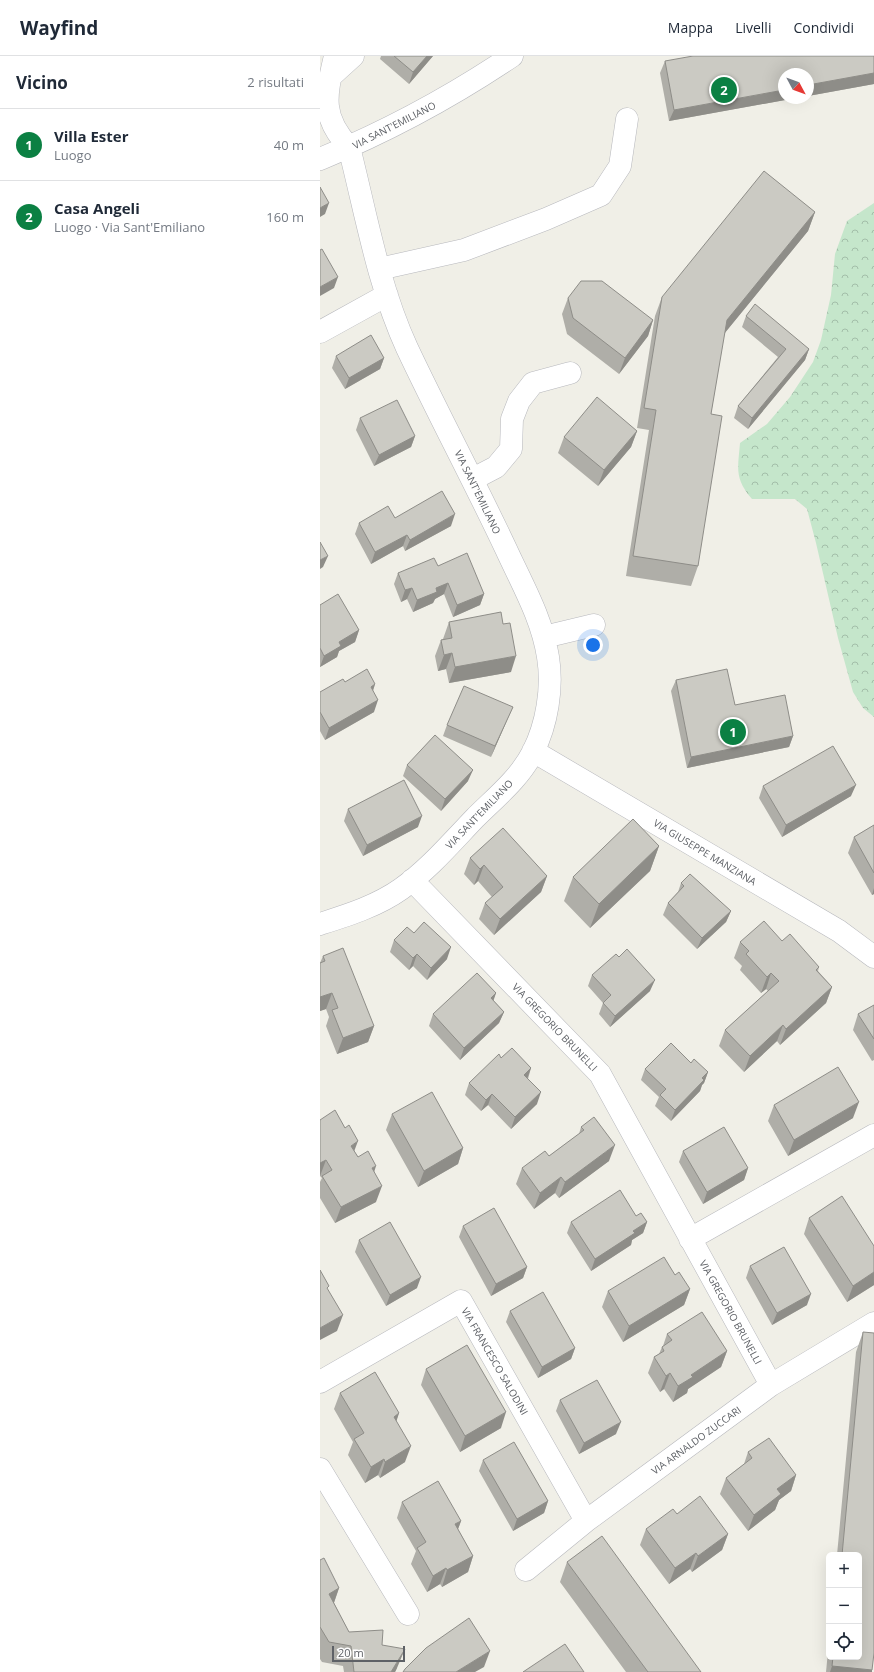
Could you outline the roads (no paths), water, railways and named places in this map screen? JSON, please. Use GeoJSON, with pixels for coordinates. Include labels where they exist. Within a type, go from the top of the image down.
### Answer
{"type":"FeatureCollection","features":[{"type":"Feature","properties":{"kind":"street"},"geometry":{"type":"LineString","coordinates":[[320,159],[349,147],[334,131],[322,100],[333,66],[353,56]]}},
{"type":"Feature","properties":{"kind":"street","name":"VIA SANT'EMILIANO"},"geometry":{"type":"LineString","coordinates":[[320,924],[365,907],[399,890],[428,867],[517,776],[533,751],[548,705],[550,683],[548,658],[538,617],[473,479],[406,346],[379,269],[349,147],[419,114],[471,84],[512,56]]}},
{"type":"Feature","properties":{"kind":"street"},"geometry":{"type":"LineString","coordinates":[[379,269],[464,250],[546,219],[602,195],[620,166],[627,119]]}},
{"type":"Feature","properties":{"kind":"street"},"geometry":{"type":"LineString","coordinates":[[320,332],[387,295]]}},
{"type":"Feature","properties":{"kind":"street"},"geometry":{"type":"LineString","coordinates":[[473,479],[496,467],[510,449],[512,419],[519,401],[533,383],[570,373]]}},
{"type":"Feature","properties":{"kind":"street"},"geometry":{"type":"LineString","coordinates":[[544,637],[594,625]]}},
{"type":"Feature","properties":{"kind":"street","name":"VIA GIUSEPPE MANZIANA"},"geometry":{"type":"LineString","coordinates":[[533,751],[839,931],[874,957]]}},
{"type":"Feature","properties":{"kind":"street","name":"VIA GREGORIO BRUNELLI"},"geometry":{"type":"LineString","coordinates":[[412,880],[600,1074],[771,1385]]}},
{"type":"Feature","properties":{"kind":"street"},"geometry":{"type":"LineString","coordinates":[[690,1239],[874,1135]]}},
{"type":"Feature","properties":{"kind":"street","name":"VIA FRANCESCO SALODINI"},"geometry":{"type":"LineString","coordinates":[[320,1382],[461,1301],[586,1521]]}},
{"type":"Feature","properties":{"kind":"street","name":"VIA ARNALDO ZUCCARI"},"geometry":{"type":"LineString","coordinates":[[526,1570],[586,1521],[771,1385],[874,1323]]}},
{"type":"Feature","properties":{"kind":"street"},"geometry":{"type":"LineString","coordinates":[[320,1469],[408,1614]]}},
{"type":"Feature","properties":{"kind":"place","name":"Casa Angeli"},"geometry":{"type":"Point","coordinates":[724,90]}},
{"type":"Feature","properties":{"kind":"place","name":"Villa Ester"},"geometry":{"type":"Point","coordinates":[733,732]}}]}
